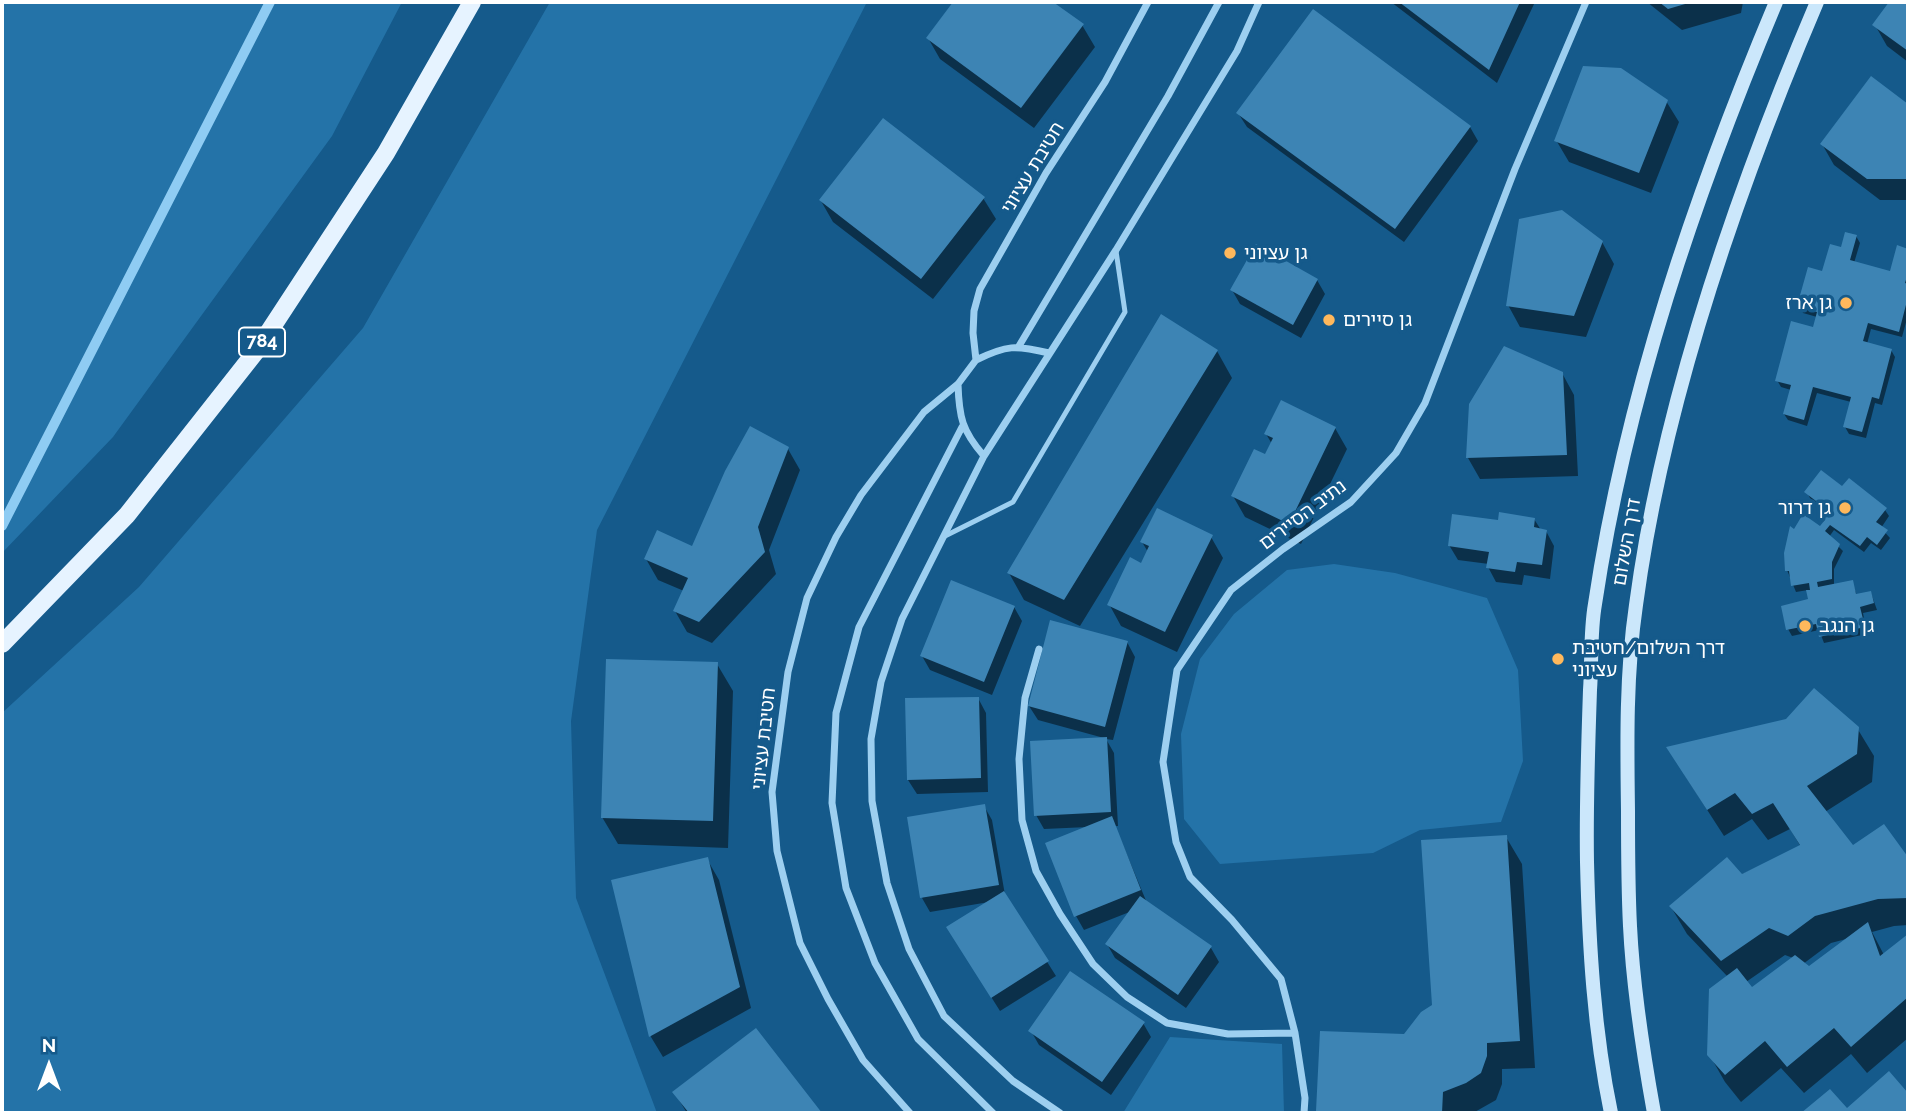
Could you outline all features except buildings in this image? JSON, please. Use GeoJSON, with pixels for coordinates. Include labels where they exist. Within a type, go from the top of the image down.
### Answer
{"type":"FeatureCollection","features":[{"type":"Feature","properties":{"kind":"main road","name":"784"},"geometry":{"type":"LineString","coordinates":[[2,644],[127,515],[257,350],[386,153],[472,2]]}},
{"type":"Feature","properties":{"kind":"street","name":"חטיבת עציוני"},"geometry":{"type":"LineString","coordinates":[[910,1113],[863,1060],[800,943],[777,851],[772,792],[777,737],[788,673],[807,598],[836,537],[861,495],[924,412],[958,384],[976,360],[974,311],[980,289],[1046,173],[1105,82],[1148,2]]}},
{"type":"Feature","properties":{"kind":"street"},"geometry":{"type":"LineString","coordinates":[[1019,346],[1168,96],[1219,2]]}},
{"type":"Feature","properties":{"kind":"street"},"geometry":{"type":"LineString","coordinates":[[1060,1113],[1013,1081],[944,1016],[909,949],[887,883],[872,801],[871,739],[881,682],[902,619],[984,456],[1116,250],[1237,51],[1259,2]]}},
{"type":"Feature","properties":{"kind":"street","name":"נתיב הסיירים"},"geometry":{"type":"LineString","coordinates":[[1304,1113],[1305,1098],[1295,1033],[1280,979],[1232,920],[1190,877],[1176,842],[1168,807],[1163,762],[1177,670],[1231,590],[1283,549],[1351,502],[1396,453],[1425,403],[1515,169],[1586,2]]}},
{"type":"Feature","properties":{"kind":"street","name":"דרך השלום"},"geometry":{"type":"LineString","coordinates":[[1611,1113],[1603,1077],[1588,929],[1586,797],[1594,607],[1618,470],[1659,321],[1704,184],[1776,2]]}},
{"type":"Feature","properties":{"kind":"street","name":"דרך השלום"},"geometry":{"type":"LineString","coordinates":[[1654,1113],[1646,1068],[1630,927],[1627,727],[1636,606],[1660,469],[1700,320],[1746,183],[1817,2]]}},
{"type":"Feature","properties":{"kind":"street"},"geometry":{"type":"LineString","coordinates":[[976,360],[998,349],[1019,346],[1049,353]]}},
{"type":"Feature","properties":{"kind":"street"},"geometry":{"type":"LineString","coordinates":[[958,384],[962,427],[984,456]]}},
{"type":"Feature","properties":{"kind":"street"},"geometry":{"type":"LineString","coordinates":[[962,427],[859,627],[836,713],[832,803],[846,888],[874,963],[918,1039],[993,1113]]}},
{"type":"Feature","properties":{"kind":"street"},"geometry":{"type":"LineString","coordinates":[[1039,649],[1025,698],[1019,759],[1022,820],[1036,871],[1093,964],[1127,997],[1167,1023],[1228,1034],[1295,1033]]}},
{"type":"Feature","properties":{"kind":"lane"},"geometry":{"type":"LineString","coordinates":[[942,537],[1013,502],[1125,312],[1116,250]]}},
{"type":"Feature","properties":{"kind":"shaded area"},"geometry":{"type":"Polygon","coordinates":[[[2,2],[402,2],[332,136],[113,437],[2,553],[2,2]]]}},
{"type":"Feature","properties":{"kind":"shaded area"},"geometry":{"type":"Polygon","coordinates":[[[550,2],[867,2],[597,530],[571,721],[576,898],[657,1113],[2,1113],[2,713],[139,587],[363,328],[550,2]]]}},
{"type":"Feature","properties":{"kind":"shaded area"},"geometry":{"type":"Polygon","coordinates":[[[1334,564],[1395,573],[1487,598],[1518,670],[1523,761],[1501,822],[1420,830],[1373,853],[1220,864],[1184,819],[1181,734],[1200,659],[1234,614],[1287,570],[1334,564]]]}},
{"type":"Feature","properties":{"kind":"shaded area"},"geometry":{"type":"Polygon","coordinates":[[[1170,1037],[1282,1044],[1284,1113],[1123,1113],[1170,1037]]]}},
{"type":"Feature","properties":{"kind":"waterway"},"geometry":{"type":"LineString","coordinates":[[2,526],[270,2]]}},
{"type":"Feature","properties":{"kind":"place","name":"גן עציוני"},"geometry":{"type":"Point","coordinates":[1230,253]}},
{"type":"Feature","properties":{"kind":"place","name":"גן ארז"},"geometry":{"type":"Point","coordinates":[1846,303]}},
{"type":"Feature","properties":{"kind":"place","name":"גן סיירים"},"geometry":{"type":"Point","coordinates":[1329,320]}},
{"type":"Feature","properties":{"kind":"place","name":"גן דרור"},"geometry":{"type":"Point","coordinates":[1845,508]}},
{"type":"Feature","properties":{"kind":"place","name":"גן הנגב"},"geometry":{"type":"Point","coordinates":[1805,626]}},
{"type":"Feature","properties":{"kind":"place","name":"דרך השלום/חטיבת עציוני"},"geometry":{"type":"Point","coordinates":[1558,659]}}]}
